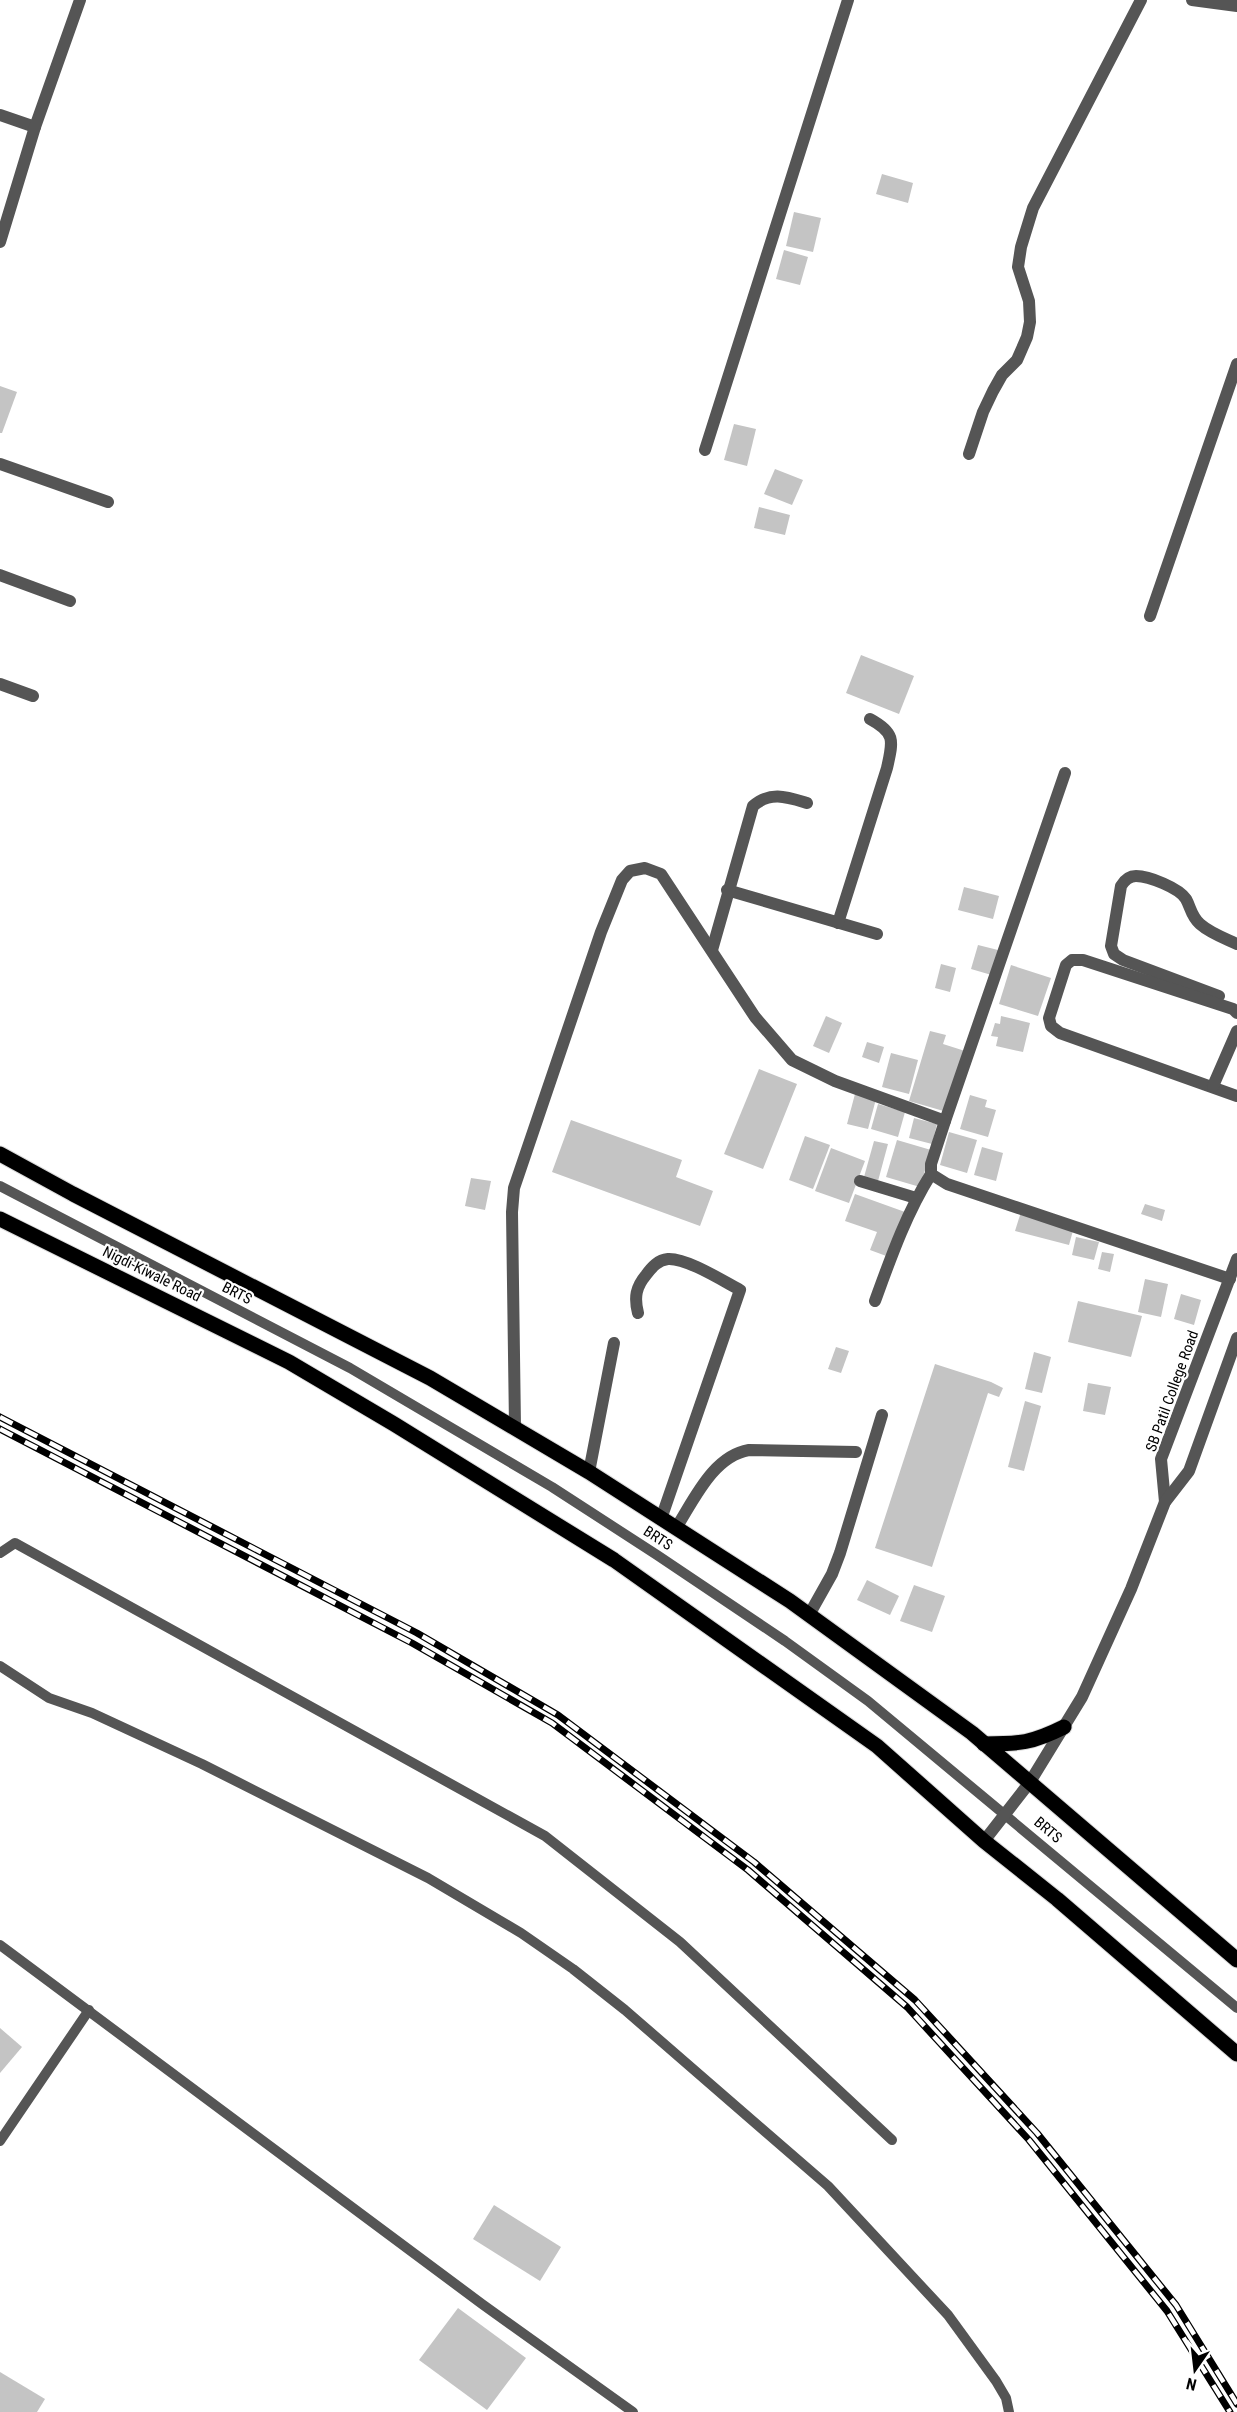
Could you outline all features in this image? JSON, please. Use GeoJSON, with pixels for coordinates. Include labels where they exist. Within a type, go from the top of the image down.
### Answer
{"type":"FeatureCollection","features":[{"type":"Feature","properties":{"kind":"main road"},"geometry":{"type":"LineString","coordinates":[[0,1154],[430,1378],[515,1426],[676,1528],[809,1615],[984,1744],[1237,1960]]}},
{"type":"Feature","properties":{"kind":"main road","name":"Nigdi-Kiwale Road"},"geometry":{"type":"LineString","coordinates":[[0,1219],[289,1362],[614,1560],[877,1746],[984,1841],[1057,1899],[1237,2054]]}},
{"type":"Feature","properties":{"kind":"main road"},"geometry":{"type":"LineString","coordinates":[[984,1744],[1022,1744],[1039,1740],[1064,1728]]}},
{"type":"Feature","properties":{"kind":"street"},"geometry":{"type":"LineString","coordinates":[[0,242],[35,127],[80,0]]}},
{"type":"Feature","properties":{"kind":"street"},"geometry":{"type":"LineString","coordinates":[[705,450],[848,0]]}},
{"type":"Feature","properties":{"kind":"street"},"geometry":{"type":"LineString","coordinates":[[969,454],[982,412],[1002,375],[1017,360],[1027,337],[1030,322],[1029,301],[1018,267],[1021,247],[1033,208],[1141,0]]}},
{"type":"Feature","properties":{"kind":"street"},"geometry":{"type":"LineString","coordinates":[[1192,0],[1237,6]]}},
{"type":"Feature","properties":{"kind":"street"},"geometry":{"type":"LineString","coordinates":[[0,116],[35,127]]}},
{"type":"Feature","properties":{"kind":"street"},"geometry":{"type":"LineString","coordinates":[[1150,616],[1237,364]]}},
{"type":"Feature","properties":{"kind":"street"},"geometry":{"type":"LineString","coordinates":[[0,464],[108,502]]}},
{"type":"Feature","properties":{"kind":"street"},"geometry":{"type":"LineString","coordinates":[[0,575],[70,601]]}},
{"type":"Feature","properties":{"kind":"street"},"geometry":{"type":"LineString","coordinates":[[0,684],[33,696]]}},
{"type":"Feature","properties":{"kind":"street"},"geometry":{"type":"LineString","coordinates":[[838,922],[887,768],[890,752],[889,731],[870,719]]}},
{"type":"Feature","properties":{"kind":"street"},"geometry":{"type":"LineString","coordinates":[[875,1301],[903,1225],[931,1174],[931,1164],[945,1121],[1065,773]]}},
{"type":"Feature","properties":{"kind":"street"},"geometry":{"type":"LineString","coordinates":[[712,950],[753,806],[762,798],[782,795],[807,803]]}},
{"type":"Feature","properties":{"kind":"street"},"geometry":{"type":"LineString","coordinates":[[515,1426],[512,1212],[514,1188],[601,932],[622,880],[630,871],[645,868],[662,874],[755,1017],[792,1060],[834,1081],[945,1121]]}},
{"type":"Feature","properties":{"kind":"street"},"geometry":{"type":"LineString","coordinates":[[1237,944],[1222,938],[1200,923],[1178,891],[1135,876],[1126,879],[1121,886],[1111,946],[1114,954],[1123,960],[1237,1003]]}},
{"type":"Feature","properties":{"kind":"street"},"geometry":{"type":"LineString","coordinates":[[728,890],[878,934]]}},
{"type":"Feature","properties":{"kind":"street"},"geometry":{"type":"LineString","coordinates":[[1237,1013],[1233,1009],[1083,960],[1072,960],[1066,965],[1049,1018],[1051,1026],[1060,1033],[1237,1096]]}},
{"type":"Feature","properties":{"kind":"street"},"geometry":{"type":"LineString","coordinates":[[1213,1086],[1237,1031]]}},
{"type":"Feature","properties":{"kind":"street"},"geometry":{"type":"LineString","coordinates":[[931,1174],[947,1184],[1230,1279]]}},
{"type":"Feature","properties":{"kind":"street"},"geometry":{"type":"LineString","coordinates":[[860,1181],[916,1198]]}},
{"type":"Feature","properties":{"kind":"street"},"geometry":{"type":"LineString","coordinates":[[638,1313],[634,1300],[639,1283],[660,1261],[669,1259],[687,1263],[740,1290],[661,1519]]}},
{"type":"Feature","properties":{"kind":"street","name":"SB Patil College Road"},"geometry":{"type":"LineString","coordinates":[[1165,1502],[1161,1459],[1237,1259]]}},
{"type":"Feature","properties":{"kind":"street"},"geometry":{"type":"LineString","coordinates":[[984,1841],[1030,1782],[1082,1697],[1106,1648],[1165,1502],[1189,1470],[1237,1338]]}},
{"type":"Feature","properties":{"kind":"street"},"geometry":{"type":"LineString","coordinates":[[589,1472],[614,1342]]}},
{"type":"Feature","properties":{"kind":"street"},"geometry":{"type":"LineString","coordinates":[[809,1615],[832,1574],[840,1553],[882,1415]]}},
{"type":"Feature","properties":{"kind":"street"},"geometry":{"type":"LineString","coordinates":[[676,1528],[720,1464],[739,1452],[749,1450],[856,1452]]}},
{"type":"Feature","properties":{"kind":"lane","name":"BRTS"},"geometry":{"type":"LineString","coordinates":[[0,1186],[350,1368],[552,1487],[785,1641],[868,1701],[1237,2008]]}},
{"type":"Feature","properties":{"kind":"lane"},"geometry":{"type":"LineString","coordinates":[[0,1553],[15,1543],[545,1836],[680,1942],[892,2140]]}},
{"type":"Feature","properties":{"kind":"lane"},"geometry":{"type":"LineString","coordinates":[[0,1666],[49,1698],[92,1713],[202,1764],[428,1878],[521,1933],[573,1970],[626,2010],[828,2186],[948,2315],[996,2381],[1006,2398],[1009,2412]]}},
{"type":"Feature","properties":{"kind":"lane"},"geometry":{"type":"LineString","coordinates":[[0,1945],[482,2304],[633,2412]]}},
{"type":"Feature","properties":{"kind":"lane"},"geometry":{"type":"LineString","coordinates":[[0,2141],[89,2010]]}},
{"type":"Feature","properties":{"kind":"building"},"geometry":{"type":"Polygon","coordinates":[[[882,174],[913,183],[908,203],[876,194],[882,174]]]}},
{"type":"Feature","properties":{"kind":"building"},"geometry":{"type":"Polygon","coordinates":[[[794,212],[821,218],[813,252],[786,246],[794,212]]]}},
{"type":"Feature","properties":{"kind":"building"},"geometry":{"type":"Polygon","coordinates":[[[784,250],[808,257],[800,285],[776,279],[784,250]]]}},
{"type":"Feature","properties":{"kind":"building"},"geometry":{"type":"Polygon","coordinates":[[[0,386],[17,392],[2,433],[0,433],[0,386]]]}},
{"type":"Feature","properties":{"kind":"building"},"geometry":{"type":"Polygon","coordinates":[[[734,424],[756,429],[747,466],[724,460],[734,424]]]}},
{"type":"Feature","properties":{"kind":"building"},"geometry":{"type":"Polygon","coordinates":[[[775,469],[803,480],[792,505],[764,494],[775,469]]]}},
{"type":"Feature","properties":{"kind":"building"},"geometry":{"type":"Polygon","coordinates":[[[759,507],[790,515],[785,535],[754,528],[759,507]]]}},
{"type":"Feature","properties":{"kind":"building"},"geometry":{"type":"Polygon","coordinates":[[[861,655],[914,676],[899,714],[846,693],[861,655]]]}},
{"type":"Feature","properties":{"kind":"building"},"geometry":{"type":"Polygon","coordinates":[[[964,887],[999,896],[993,919],[958,910],[964,887]]]}},
{"type":"Feature","properties":{"kind":"building"},"geometry":{"type":"Polygon","coordinates":[[[978,945],[1002,951],[995,976],[971,969],[978,945]]]}},
{"type":"Feature","properties":{"kind":"building"},"geometry":{"type":"Polygon","coordinates":[[[941,964],[956,968],[950,992],[935,988],[941,964]]]}},
{"type":"Feature","properties":{"kind":"building"},"geometry":{"type":"Polygon","coordinates":[[[1011,965],[1051,978],[1038,1016],[999,1004],[1011,965]]]}},
{"type":"Feature","properties":{"kind":"building"},"geometry":{"type":"Polygon","coordinates":[[[826,1016],[842,1023],[829,1053],[813,1046],[826,1016]]]}},
{"type":"Feature","properties":{"kind":"building"},"geometry":{"type":"Polygon","coordinates":[[[1001,1016],[1030,1023],[1023,1052],[996,1046],[998,1037],[991,1036],[995,1023],[1000,1024],[1001,1016]]]}},
{"type":"Feature","properties":{"kind":"building"},"geometry":{"type":"Polygon","coordinates":[[[930,1031],[946,1035],[943,1044],[965,1051],[947,1112],[909,1101],[930,1031]]]}},
{"type":"Feature","properties":{"kind":"building"},"geometry":{"type":"Polygon","coordinates":[[[867,1042],[884,1047],[879,1063],[862,1057],[867,1042]]]}},
{"type":"Feature","properties":{"kind":"building"},"geometry":{"type":"Polygon","coordinates":[[[891,1053],[918,1060],[909,1094],[882,1087],[891,1053]]]}},
{"type":"Feature","properties":{"kind":"building"},"geometry":{"type":"Polygon","coordinates":[[[759,1069],[797,1084],[763,1169],[724,1154],[759,1069]]]}},
{"type":"Feature","properties":{"kind":"building"},"geometry":{"type":"Polygon","coordinates":[[[855,1094],[876,1099],[868,1129],[847,1124],[855,1094]]]}},
{"type":"Feature","properties":{"kind":"building"},"geometry":{"type":"Polygon","coordinates":[[[970,1095],[987,1100],[985,1107],[996,1110],[988,1137],[960,1129],[970,1095]]]}},
{"type":"Feature","properties":{"kind":"building"},"geometry":{"type":"Polygon","coordinates":[[[878,1104],[905,1112],[898,1137],[871,1129],[878,1104]]]}},
{"type":"Feature","properties":{"kind":"building"},"geometry":{"type":"Polygon","coordinates":[[[914,1118],[937,1124],[932,1144],[909,1138],[914,1118]]]}},
{"type":"Feature","properties":{"kind":"building"},"geometry":{"type":"Polygon","coordinates":[[[571,1120],[682,1160],[676,1177],[713,1191],[700,1226],[552,1172],[571,1120]]]}},
{"type":"Feature","properties":{"kind":"building"},"geometry":{"type":"Polygon","coordinates":[[[949,1132],[977,1140],[967,1173],[940,1165],[949,1132]]]}},
{"type":"Feature","properties":{"kind":"building"},"geometry":{"type":"Polygon","coordinates":[[[805,1136],[830,1145],[813,1189],[789,1180],[805,1136]]]}},
{"type":"Feature","properties":{"kind":"building"},"geometry":{"type":"Polygon","coordinates":[[[897,1140],[931,1150],[920,1187],[886,1177],[897,1140]]]}},
{"type":"Feature","properties":{"kind":"building"},"geometry":{"type":"Polygon","coordinates":[[[874,1141],[888,1144],[878,1181],[864,1177],[874,1141]]]}},
{"type":"Feature","properties":{"kind":"building"},"geometry":{"type":"Polygon","coordinates":[[[982,1147],[1003,1153],[996,1181],[974,1175],[982,1147]]]}},
{"type":"Feature","properties":{"kind":"building"},"geometry":{"type":"Polygon","coordinates":[[[831,1148],[865,1161],[849,1203],[815,1191],[831,1148]]]}},
{"type":"Feature","properties":{"kind":"building"},"geometry":{"type":"Polygon","coordinates":[[[471,1178],[491,1181],[485,1210],[465,1206],[471,1178]]]}},
{"type":"Feature","properties":{"kind":"building"},"geometry":{"type":"Polygon","coordinates":[[[855,1194],[905,1212],[889,1257],[870,1250],[877,1232],[845,1221],[855,1194]]]}},
{"type":"Feature","properties":{"kind":"building"},"geometry":{"type":"Polygon","coordinates":[[[1145,1204],[1165,1210],[1162,1221],[1141,1214],[1145,1204]]]}},
{"type":"Feature","properties":{"kind":"building"},"geometry":{"type":"Polygon","coordinates":[[[1021,1212],[1074,1227],[1069,1245],[1015,1231],[1021,1212]]]}},
{"type":"Feature","properties":{"kind":"building"},"geometry":{"type":"Polygon","coordinates":[[[1076,1237],[1099,1242],[1094,1260],[1072,1255],[1076,1237]]]}},
{"type":"Feature","properties":{"kind":"building"},"geometry":{"type":"Polygon","coordinates":[[[1102,1252],[1114,1254],[1110,1272],[1098,1269],[1102,1252]]]}},
{"type":"Feature","properties":{"kind":"building"},"geometry":{"type":"Polygon","coordinates":[[[1145,1279],[1168,1284],[1161,1317],[1138,1312],[1145,1279]]]}},
{"type":"Feature","properties":{"kind":"building"},"geometry":{"type":"Polygon","coordinates":[[[1181,1294],[1201,1300],[1194,1325],[1174,1319],[1181,1294]]]}},
{"type":"Feature","properties":{"kind":"building"},"geometry":{"type":"Polygon","coordinates":[[[1078,1301],[1142,1316],[1131,1357],[1068,1342],[1078,1301]]]}},
{"type":"Feature","properties":{"kind":"building"},"geometry":{"type":"Polygon","coordinates":[[[836,1347],[849,1351],[841,1373],[828,1369],[836,1347]]]}},
{"type":"Feature","properties":{"kind":"building"},"geometry":{"type":"Polygon","coordinates":[[[1034,1352],[1051,1357],[1042,1393],[1025,1389],[1034,1352]]]}},
{"type":"Feature","properties":{"kind":"building"},"geometry":{"type":"Polygon","coordinates":[[[935,1364],[1003,1388],[999,1397],[988,1393],[932,1567],[875,1548],[935,1364]]]}},
{"type":"Feature","properties":{"kind":"building"},"geometry":{"type":"Polygon","coordinates":[[[1088,1383],[1111,1387],[1105,1415],[1083,1411],[1088,1383]]]}},
{"type":"Feature","properties":{"kind":"building"},"geometry":{"type":"Polygon","coordinates":[[[1025,1401],[1041,1406],[1024,1471],[1008,1467],[1025,1401]]]}},
{"type":"Feature","properties":{"kind":"building"},"geometry":{"type":"Polygon","coordinates":[[[867,1580],[899,1596],[890,1615],[857,1600],[867,1580]]]}},
{"type":"Feature","properties":{"kind":"building"},"geometry":{"type":"Polygon","coordinates":[[[914,1585],[945,1596],[932,1632],[900,1621],[914,1585]]]}},
{"type":"Feature","properties":{"kind":"building"},"geometry":{"type":"Polygon","coordinates":[[[0,2028],[22,2047],[0,2073],[0,2028]]]}},
{"type":"Feature","properties":{"kind":"building"},"geometry":{"type":"Polygon","coordinates":[[[494,2205],[561,2247],[540,2281],[473,2239],[494,2205]]]}},
{"type":"Feature","properties":{"kind":"building"},"geometry":{"type":"Polygon","coordinates":[[[458,2308],[526,2358],[487,2410],[419,2360],[458,2308]]]}},
{"type":"Feature","properties":{"kind":"building"},"geometry":{"type":"Polygon","coordinates":[[[0,2372],[45,2399],[37,2412],[0,2412],[0,2372]]]}},
{"type":"Feature","properties":{"kind":"railway"},"geometry":{"type":"LineString","coordinates":[[0,1417],[417,1633],[558,1715],[754,1862],[915,2000],[1037,2133],[1176,2305],[1237,2404]]}},
{"type":"Feature","properties":{"kind":"railway"},"geometry":{"type":"LineString","coordinates":[[0,1429],[412,1643],[552,1723],[748,1870],[907,2007],[1029,2140],[1167,2311],[1230,2412]]}}]}
